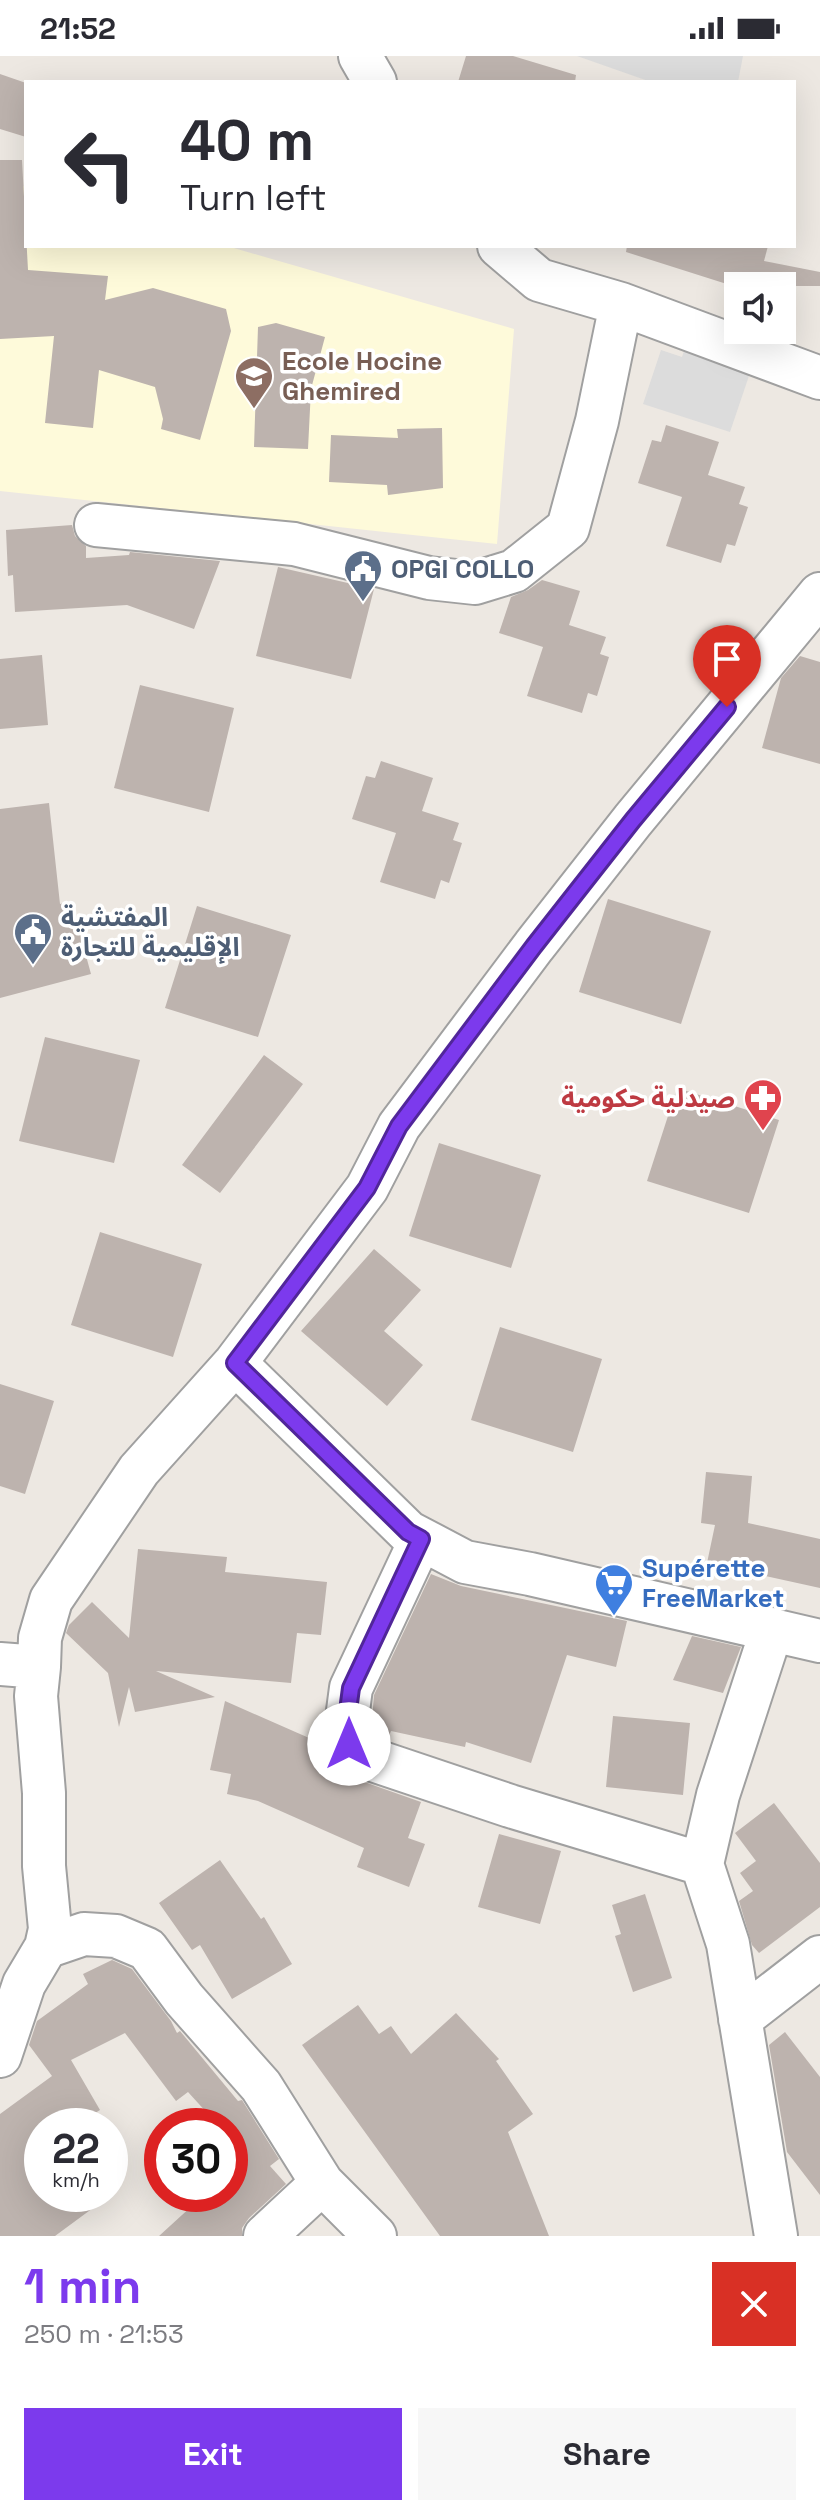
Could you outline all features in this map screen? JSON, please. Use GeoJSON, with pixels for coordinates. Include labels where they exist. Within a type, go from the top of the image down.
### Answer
{"type":"FeatureCollection","features":[{"type":"Feature","properties":{"kind":"street"},"geometry":{"type":"LineString","coordinates":[[360,56],[374,80]]}},
{"type":"Feature","properties":{"kind":"street"},"geometry":{"type":"LineString","coordinates":[[501,248],[539,280],[621,304],[820,378]]}},
{"type":"Feature","properties":{"kind":"street"},"geometry":{"type":"LineString","coordinates":[[96,525],[294,544],[429,578],[475,583],[514,571],[568,528],[597,421],[621,304]]}},
{"type":"Feature","properties":{"kind":"street"},"geometry":{"type":"LineString","coordinates":[[0,2056],[24,1984],[46,1947],[50,1929],[36,1696],[19,1666],[40,1638],[51,1600],[139,1470],[235,1363],[367,1188],[399,1126],[534,946],[633,820],[820,594]]}},
{"type":"Feature","properties":{"kind":"street"},"geometry":{"type":"LineString","coordinates":[[235,1363],[408,1532],[465,1562],[820,1641]]}},
{"type":"Feature","properties":{"kind":"street"},"geometry":{"type":"LineString","coordinates":[[421,1539],[351,1688],[346,1726],[349,1744],[361,1756],[510,1806],[702,1864]]}},
{"type":"Feature","properties":{"kind":"street"},"geometry":{"type":"LineString","coordinates":[[772,1629],[718,1795],[702,1864],[728,1944],[776,2236]]}},
{"type":"Feature","properties":{"kind":"street"},"geometry":{"type":"LineString","coordinates":[[46,1947],[84,1934],[116,1936],[147,1949],[184,1999],[261,2086],[322,2183],[368,2233]]}},
{"type":"Feature","properties":{"kind":"street"},"geometry":{"type":"LineString","coordinates":[[740,2019],[820,1957]]}},
{"type":"Feature","properties":{"kind":"street"},"geometry":{"type":"LineString","coordinates":[[265,2236],[322,2183]]}},
{"type":"Feature","properties":{"kind":"shaded area"},"geometry":{"type":"Polygon","coordinates":[[[577,56],[743,56],[738,80],[645,80],[577,56]]]}},
{"type":"Feature","properties":{"kind":"shaded area","name":"Ecole Hocine Ghemired"},"geometry":{"type":"Polygon","coordinates":[[[0,180],[24,186],[24,248],[234,248],[514,329],[497,544],[0,491],[0,180]]]}},
{"type":"Feature","properties":{"kind":"shaded area"},"geometry":{"type":"Polygon","coordinates":[[[687,342],[753,364],[730,432],[643,404],[661,350],[682,357],[687,342]]]}},
{"type":"Feature","properties":{"kind":"building"},"geometry":{"type":"Polygon","coordinates":[[[466,56],[513,56],[576,75],[575,80],[459,80],[466,56]]]}},
{"type":"Feature","properties":{"kind":"building"},"geometry":{"type":"Polygon","coordinates":[[[0,74],[24,82],[24,136],[0,129],[0,74]]]}},
{"type":"Feature","properties":{"kind":"building"},"geometry":{"type":"Polygon","coordinates":[[[0,160],[22,160],[24,248],[27,248],[28,270],[108,276],[105,300],[153,288],[226,309],[231,331],[200,440],[161,429],[163,419],[155,387],[99,370],[93,428],[45,423],[54,336],[0,339],[0,160]]]}},
{"type":"Feature","properties":{"kind":"building"},"geometry":{"type":"Polygon","coordinates":[[[627,248],[767,248],[764,261],[820,272],[820,286],[796,286],[796,272],[724,272],[724,283],[626,252],[627,248]]]}},
{"type":"Feature","properties":{"kind":"building"},"geometry":{"type":"Polygon","coordinates":[[[276,323],[325,337],[311,389],[308,449],[254,447],[258,327],[276,323]]]}},
{"type":"Feature","properties":{"kind":"building"},"geometry":{"type":"Polygon","coordinates":[[[666,425],[719,442],[708,475],[745,487],[739,504],[748,507],[735,546],[727,544],[721,563],[666,546],[682,497],[638,483],[652,440],[661,442],[666,425]]]}},
{"type":"Feature","properties":{"kind":"building"},"geometry":{"type":"Polygon","coordinates":[[[442,428],[443,488],[388,495],[387,485],[329,482],[331,435],[398,438],[397,429],[442,428]]]}},
{"type":"Feature","properties":{"kind":"building"},"geometry":{"type":"Polygon","coordinates":[[[72,525],[75,536],[86,546],[86,558],[129,555],[130,552],[220,561],[194,629],[127,605],[15,612],[13,575],[8,576],[6,530],[72,525]]]}},
{"type":"Feature","properties":{"kind":"building"},"geometry":{"type":"Polygon","coordinates":[[[278,567],[374,589],[351,679],[256,656],[278,567]]]}},
{"type":"Feature","properties":{"kind":"building"},"geometry":{"type":"Polygon","coordinates":[[[542,580],[580,591],[569,625],[606,637],[600,654],[609,657],[597,696],[588,693],[582,713],[527,696],[543,647],[499,633],[511,597],[542,580]]]}},
{"type":"Feature","properties":{"kind":"building"},"geometry":{"type":"Polygon","coordinates":[[[42,655],[48,725],[0,729],[0,659],[42,655]]]}},
{"type":"Feature","properties":{"kind":"building"},"geometry":{"type":"Polygon","coordinates":[[[800,656],[820,662],[820,764],[762,748],[781,678],[800,656]]]}},
{"type":"Feature","properties":{"kind":"building"},"geometry":{"type":"Polygon","coordinates":[[[140,685],[234,708],[209,812],[114,788],[140,685]]]}},
{"type":"Feature","properties":{"kind":"building"},"geometry":{"type":"Polygon","coordinates":[[[381,761],[433,778],[422,811],[459,823],[453,840],[462,843],[449,883],[441,880],[435,899],[380,882],[396,833],[352,819],[366,776],[375,778],[381,761]]]}},
{"type":"Feature","properties":{"kind":"building"},"geometry":{"type":"Polygon","coordinates":[[[49,803],[60,904],[71,901],[91,974],[0,998],[0,809],[49,803]]]}},
{"type":"Feature","properties":{"kind":"building"},"geometry":{"type":"Polygon","coordinates":[[[608,899],[711,931],[681,1024],[579,992],[608,899]]]}},
{"type":"Feature","properties":{"kind":"building"},"geometry":{"type":"Polygon","coordinates":[[[197,906],[291,935],[258,1037],[165,1008],[197,906]]]}},
{"type":"Feature","properties":{"kind":"building"},"geometry":{"type":"Polygon","coordinates":[[[45,1037],[140,1060],[114,1163],[19,1141],[45,1037]]]}},
{"type":"Feature","properties":{"kind":"building"},"geometry":{"type":"Polygon","coordinates":[[[264,1055],[303,1084],[220,1193],[182,1165],[264,1055]]]}},
{"type":"Feature","properties":{"kind":"building"},"geometry":{"type":"Polygon","coordinates":[[[677,1088],[779,1120],[749,1213],[647,1181],[677,1088]]]}},
{"type":"Feature","properties":{"kind":"building"},"geometry":{"type":"Polygon","coordinates":[[[439,1143],[541,1175],[511,1268],[409,1236],[439,1143]]]}},
{"type":"Feature","properties":{"kind":"building"},"geometry":{"type":"Polygon","coordinates":[[[100,1232],[202,1264],[173,1357],[71,1325],[100,1232]]]}},
{"type":"Feature","properties":{"kind":"building"},"geometry":{"type":"Polygon","coordinates":[[[374,1249],[421,1290],[384,1331],[423,1365],[387,1406],[301,1331],[374,1249]]]}},
{"type":"Feature","properties":{"kind":"building"},"geometry":{"type":"Polygon","coordinates":[[[500,1327],[602,1359],[573,1452],[471,1420],[500,1327]]]}},
{"type":"Feature","properties":{"kind":"building"},"geometry":{"type":"Polygon","coordinates":[[[0,1384],[54,1401],[25,1494],[0,1486],[0,1384]]]}},
{"type":"Feature","properties":{"kind":"building"},"geometry":{"type":"Polygon","coordinates":[[[706,1472],[752,1476],[748,1523],[820,1539],[820,1588],[707,1563],[715,1525],[701,1523],[706,1472]]]}},
{"type":"Feature","properties":{"kind":"building"},"geometry":{"type":"Polygon","coordinates":[[[138,1549],[227,1557],[225,1572],[327,1582],[321,1635],[297,1633],[291,1683],[156,1671],[215,1697],[135,1712],[129,1687],[119,1727],[108,1673],[66,1633],[69,1625],[92,1602],[129,1638],[138,1549]]]}},
{"type":"Feature","properties":{"kind":"building"},"geometry":{"type":"Polygon","coordinates":[[[431,1574],[461,1586],[627,1621],[616,1667],[567,1655],[531,1763],[466,1742],[465,1747],[391,1731],[387,1740],[371,1732],[374,1695],[431,1574]]]}},
{"type":"Feature","properties":{"kind":"building"},"geometry":{"type":"Polygon","coordinates":[[[692,1636],[741,1647],[723,1693],[673,1680],[692,1636]]]}},
{"type":"Feature","properties":{"kind":"building"},"geometry":{"type":"Polygon","coordinates":[[[225,1701],[325,1745],[332,1761],[353,1778],[421,1802],[408,1838],[425,1844],[409,1887],[357,1867],[364,1848],[258,1801],[227,1794],[231,1774],[210,1770],[225,1701]]]}},
{"type":"Feature","properties":{"kind":"building"},"geometry":{"type":"Polygon","coordinates":[[[613,1716],[690,1723],[683,1795],[606,1787],[613,1716]]]}},
{"type":"Feature","properties":{"kind":"building"},"geometry":{"type":"Polygon","coordinates":[[[774,1803],[820,1863],[820,1907],[759,1953],[752,1945],[739,1901],[753,1891],[740,1873],[756,1861],[735,1833],[774,1803]]]}},
{"type":"Feature","properties":{"kind":"building"},"geometry":{"type":"Polygon","coordinates":[[[499,1834],[561,1851],[540,1924],[478,1907],[499,1834]]]}},
{"type":"Feature","properties":{"kind":"building"},"geometry":{"type":"Polygon","coordinates":[[[220,1860],[261,1919],[264,1917],[292,1964],[232,1999],[200,1945],[192,1950],[159,1903],[220,1860]]]}},
{"type":"Feature","properties":{"kind":"building"},"geometry":{"type":"Polygon","coordinates":[[[645,1894],[672,1978],[633,1992],[615,1936],[621,1934],[612,1905],[645,1894]]]}},
{"type":"Feature","properties":{"kind":"building"},"geometry":{"type":"Polygon","coordinates":[[[112,1960],[132,1969],[177,2033],[180,2031],[247,2108],[203,2108],[188,2092],[176,2101],[125,2033],[71,2060],[99,2108],[24,2108],[24,2212],[88,2212],[55,2236],[0,2236],[0,2114],[52,2076],[29,2045],[37,2021],[88,1984],[83,1974],[112,1960]]]}},
{"type":"Feature","properties":{"kind":"building"},"geometry":{"type":"Polygon","coordinates":[[[358,2005],[379,2034],[391,2026],[411,2054],[456,2013],[499,2059],[496,2061],[533,2114],[508,2132],[549,2236],[440,2236],[302,2045],[358,2005]]]}},
{"type":"Feature","properties":{"kind":"building"},"geometry":{"type":"Polygon","coordinates":[[[785,2032],[820,2077],[820,2195],[787,2152],[769,2045],[785,2032]]]}},
{"type":"Feature","properties":{"kind":"building"},"geometry":{"type":"Polygon","coordinates":[[[248,2110],[279,2159],[270,2166],[286,2184],[249,2218],[242,2228],[242,2236],[159,2236],[185,2212],[248,2212],[248,2110]]]}},
{"type":"Feature","properties":{"kind":"place","name":"Ecole Hocine Ghemired"},"geometry":{"type":"Point","coordinates":[254,410]}},
{"type":"Feature","properties":{"kind":"place","name":"OPGI COLLO"},"geometry":{"type":"Point","coordinates":[363,603]}},
{"type":"Feature","properties":{"kind":"place","name":"المفتشية الإقليمية للتجارة"},"geometry":{"type":"Point","coordinates":[33,966]}},
{"type":"Feature","properties":{"kind":"place","name":"صيدلية حكومية"},"geometry":{"type":"Point","coordinates":[763,1132]}},
{"type":"Feature","properties":{"kind":"place","name":"Supérette FreeMarket"},"geometry":{"type":"Point","coordinates":[614,1617]}},
{"type":"Feature","properties":{"kind":"route"},"geometry":{"type":"LineString","coordinates":[[349,1744],[346,1726],[351,1688],[421,1539],[408,1532],[235,1363],[367,1188],[399,1126],[534,946],[727,707]]}}]}
